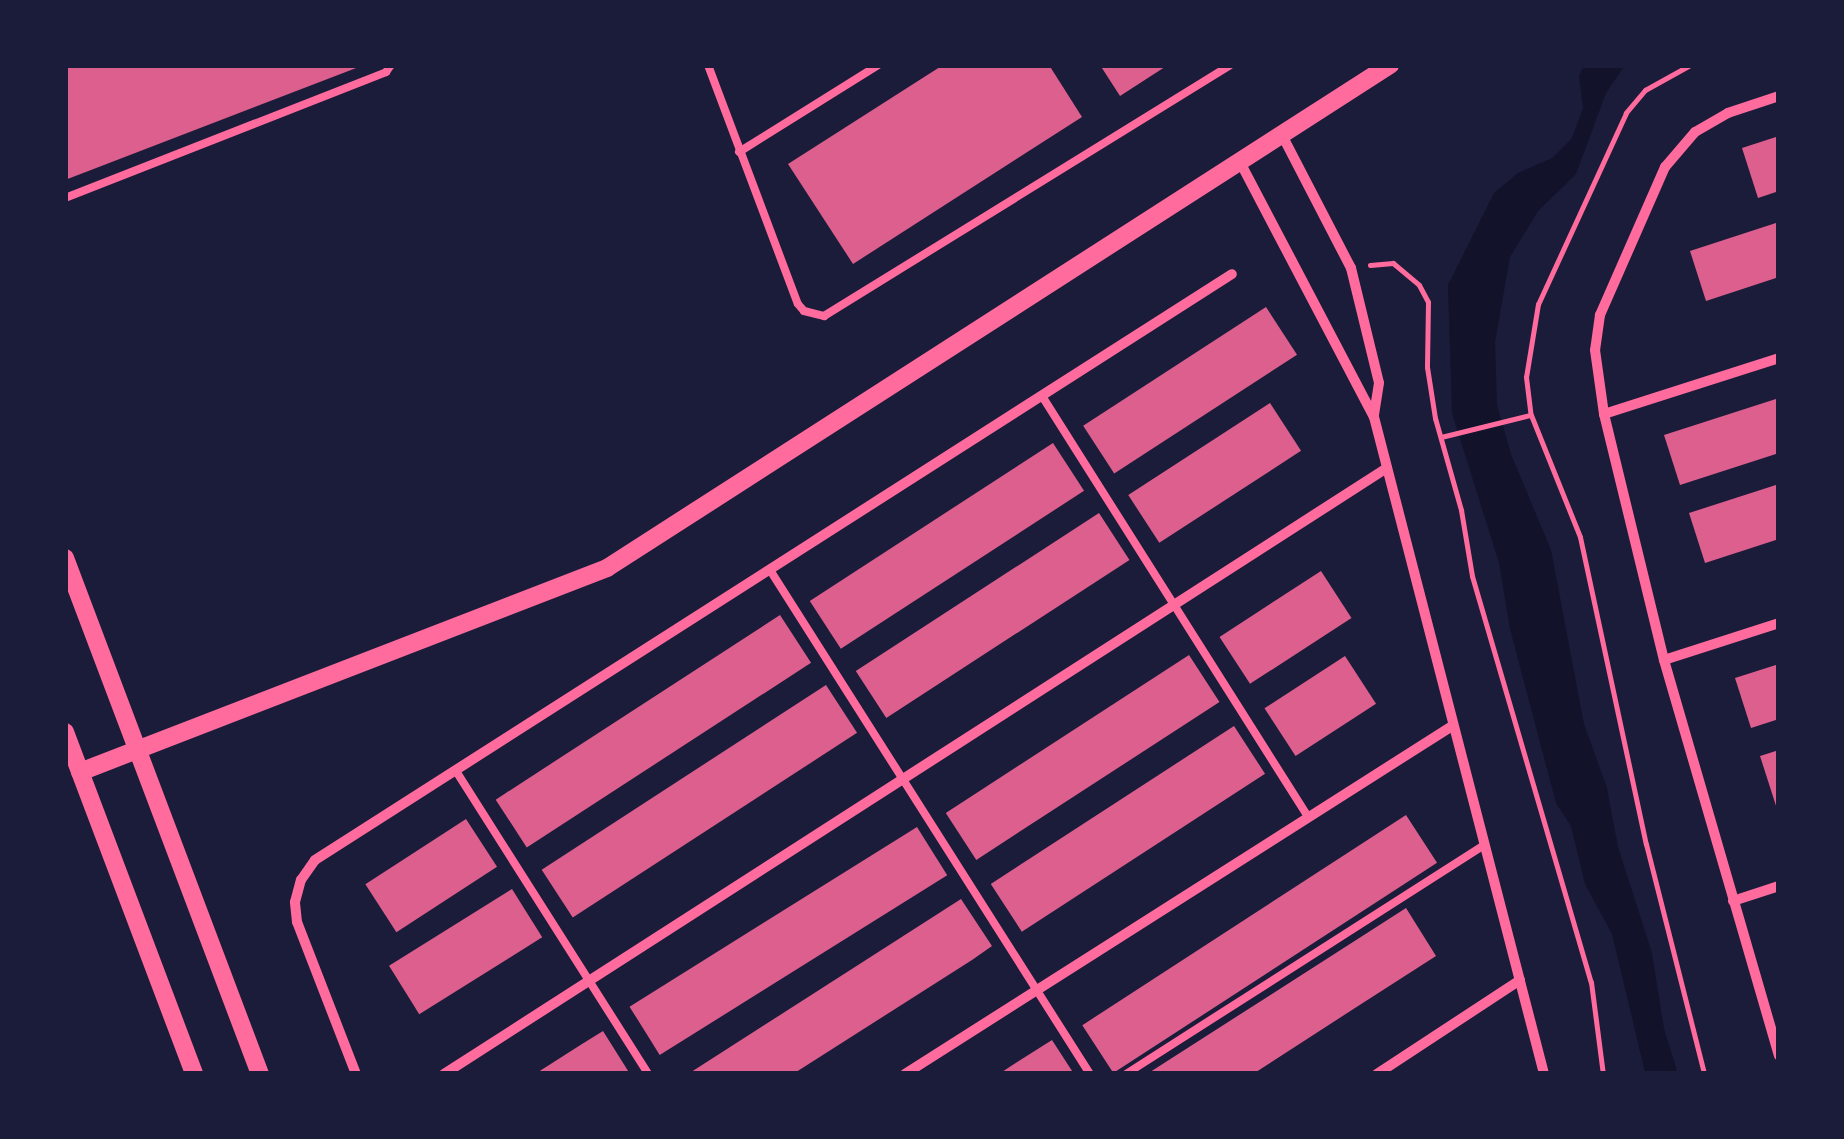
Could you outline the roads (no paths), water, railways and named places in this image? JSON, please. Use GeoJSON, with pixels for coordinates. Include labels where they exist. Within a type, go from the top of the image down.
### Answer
{"type":"FeatureCollection","features":[{"type":"Feature","properties":{"kind":"street"},"geometry":{"type":"LineString","coordinates":[[80,772],[608,568],[1390,65]]}},
{"type":"Feature","properties":{"kind":"street"},"geometry":{"type":"LineString","coordinates":[[1779,96],[1728,113],[1695,132],[1665,168],[1600,315],[1595,350],[1604,414],[1664,660],[1779,1056]]}},
{"type":"Feature","properties":{"kind":"street"},"geometry":{"type":"LineString","coordinates":[[1282,134],[1351,268],[1378,382],[1374,417]]}},
{"type":"Feature","properties":{"kind":"street"},"geometry":{"type":"LineString","coordinates":[[1240,162],[1374,417],[1544,1074]]}},
{"type":"Feature","properties":{"kind":"street"},"geometry":{"type":"LineString","coordinates":[[356,1074],[298,922],[295,902],[301,880],[315,860],[1232,274]]}},
{"type":"Feature","properties":{"kind":"street"},"geometry":{"type":"LineString","coordinates":[[1604,414],[1779,358]]}},
{"type":"Feature","properties":{"kind":"street"},"geometry":{"type":"LineString","coordinates":[[444,1074],[1387,468]]}},
{"type":"Feature","properties":{"kind":"street"},"geometry":{"type":"LineString","coordinates":[[65,558],[260,1074]]}},
{"type":"Feature","properties":{"kind":"street"},"geometry":{"type":"LineString","coordinates":[[1664,660],[1779,623]]}},
{"type":"Feature","properties":{"kind":"street"},"geometry":{"type":"LineString","coordinates":[[905,1074],[1452,726]]}},
{"type":"Feature","properties":{"kind":"street"},"geometry":{"type":"LineString","coordinates":[[65,732],[194,1074]]}},
{"type":"Feature","properties":{"kind":"street"},"geometry":{"type":"LineString","coordinates":[[1732,901],[1779,886]]}},
{"type":"Feature","properties":{"kind":"street"},"geometry":{"type":"LineString","coordinates":[[1377,1074],[1520,980]]}},
{"type":"Feature","properties":{"kind":"lane"},"geometry":{"type":"LineString","coordinates":[[65,198],[386,72],[392,65]]}},
{"type":"Feature","properties":{"kind":"lane"},"geometry":{"type":"LineString","coordinates":[[708,65],[798,304],[804,311],[824,316],[1230,65]]}},
{"type":"Feature","properties":{"kind":"lane"},"geometry":{"type":"LineString","coordinates":[[740,152],[878,65]]}},
{"type":"Feature","properties":{"kind":"lane"},"geometry":{"type":"LineString","coordinates":[[1042,396],[1308,817]]}},
{"type":"Feature","properties":{"kind":"lane"},"geometry":{"type":"LineString","coordinates":[[770,570],[1090,1074]]}},
{"type":"Feature","properties":{"kind":"lane"},"geometry":{"type":"LineString","coordinates":[[456,771],[648,1074]]}},
{"type":"Feature","properties":{"kind":"lane"},"geometry":{"type":"LineString","coordinates":[[1126,1074],[1484,845]]}}]}
